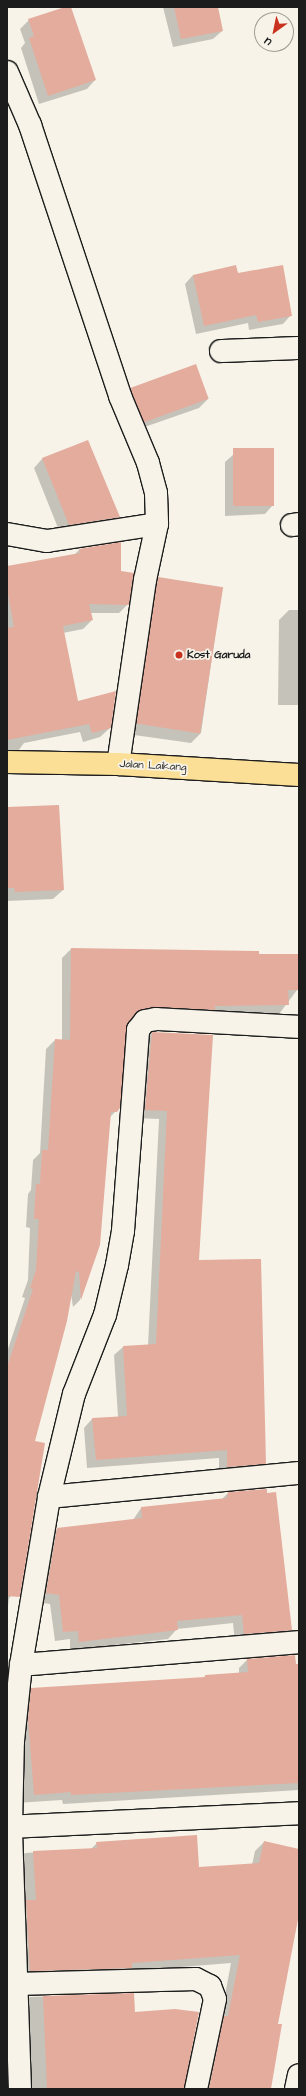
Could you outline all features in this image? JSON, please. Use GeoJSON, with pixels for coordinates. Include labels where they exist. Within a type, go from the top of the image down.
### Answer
{"type":"FeatureCollection","features":[{"type":"Feature","properties":{"kind":"main road","name":"Jalan Laikang"},"geometry":{"type":"LineString","coordinates":[[7,762],[118,764],[299,775]]}},
{"type":"Feature","properties":{"kind":"street"},"geometry":{"type":"LineString","coordinates":[[7,72],[30,125],[120,396],[148,463],[156,492],[157,524],[145,580],[118,764]]}},
{"type":"Feature","properties":{"kind":"street"},"geometry":{"type":"LineString","coordinates":[[221,351],[299,348]]}},
{"type":"Feature","properties":{"kind":"street"},"geometry":{"type":"LineString","coordinates":[[7,534],[47,541],[157,524]]}},
{"type":"Feature","properties":{"kind":"street"},"geometry":{"type":"LineString","coordinates":[[20,2089],[9,1826],[14,1741],[21,1665],[49,1497],[74,1394],[105,1315],[117,1265],[123,1231],[138,1030],[145,1021],[156,1019],[299,1026]]}},
{"type":"Feature","properties":{"kind":"street"},"geometry":{"type":"LineString","coordinates":[[299,1455],[299,1478]]}},
{"type":"Feature","properties":{"kind":"street"},"geometry":{"type":"LineString","coordinates":[[49,1497],[299,1473]]}},
{"type":"Feature","properties":{"kind":"street"},"geometry":{"type":"LineString","coordinates":[[21,1665],[299,1642]]}},
{"type":"Feature","properties":{"kind":"street"},"geometry":{"type":"LineString","coordinates":[[9,1826],[299,1814]]}},
{"type":"Feature","properties":{"kind":"street"},"geometry":{"type":"LineString","coordinates":[[16,1984],[196,1979],[210,1986],[215,1999],[196,2089]]}},
{"type":"Feature","properties":{"kind":"street"},"geometry":{"type":"LineString","coordinates":[[296,2089],[299,2075]]}},
{"type":"Feature","properties":{"kind":"building"},"geometry":{"type":"Polygon","coordinates":[[[65,7],[71,7],[96,80],[48,96],[29,38],[34,36],[28,19],[65,7]]]}},
{"type":"Feature","properties":{"kind":"building"},"geometry":{"type":"Polygon","coordinates":[[[174,7],[218,7],[223,31],[181,39],[174,7]]]}},
{"type":"Feature","properties":{"kind":"building"},"geometry":{"type":"Polygon","coordinates":[[[236,265],[238,273],[283,265],[292,316],[258,322],[256,315],[204,326],[193,275],[236,265]]]}},
{"type":"Feature","properties":{"kind":"building"},"geometry":{"type":"Polygon","coordinates":[[[196,364],[209,399],[143,423],[130,388],[196,364]]]}},
{"type":"Feature","properties":{"kind":"building"},"geometry":{"type":"Polygon","coordinates":[[[88,440],[120,517],[69,525],[42,458],[88,440]]]}},
{"type":"Feature","properties":{"kind":"building"},"geometry":{"type":"Polygon","coordinates":[[[233,448],[274,448],[274,506],[233,506],[233,448]]]}},
{"type":"Feature","properties":{"kind":"building"},"geometry":{"type":"Polygon","coordinates":[[[121,542],[121,571],[134,573],[129,605],[89,604],[93,620],[63,626],[78,701],[116,691],[111,728],[92,733],[89,724],[7,740],[7,628],[14,627],[7,589],[7,566],[80,553],[79,549],[121,542]]]}},
{"type":"Feature","properties":{"kind":"building","name":"Kost Garuda"},"geometry":{"type":"Polygon","coordinates":[[[158,577],[223,587],[200,734],[135,723],[158,577]]]}},
{"type":"Feature","properties":{"kind":"building"},"geometry":{"type":"Polygon","coordinates":[[[59,805],[64,890],[15,892],[14,888],[7,888],[7,807],[59,805]]]}},
{"type":"Feature","properties":{"kind":"building"},"geometry":{"type":"Polygon","coordinates":[[[71,948],[259,951],[259,954],[298,954],[298,990],[288,990],[289,1005],[215,1006],[215,1010],[154,1007],[136,1013],[128,1023],[120,1108],[117,1112],[111,1112],[100,1245],[81,1300],[79,1272],[76,1271],[67,1321],[35,1441],[45,1443],[20,1597],[7,1596],[7,1367],[33,1289],[30,1288],[36,1270],[39,1219],[34,1219],[36,1184],[40,1184],[42,1150],[48,1150],[55,1039],[70,1040],[71,948]]]}},
{"type":"Feature","properties":{"kind":"building"},"geometry":{"type":"Polygon","coordinates":[[[152,1032],[213,1035],[199,1260],[261,1259],[266,1464],[227,1467],[227,1450],[96,1460],[92,1418],[127,1416],[123,1346],[156,1344],[167,1111],[145,1110],[152,1032]]]}},
{"type":"Feature","properties":{"kind":"building"},"geometry":{"type":"Polygon","coordinates":[[[267,1489],[267,1493],[276,1492],[292,1630],[244,1634],[242,1615],[177,1621],[178,1630],[79,1642],[78,1631],[63,1632],[59,1595],[46,1593],[57,1528],[142,1518],[141,1507],[227,1498],[228,1492],[267,1489]]]}},
{"type":"Feature","properties":{"kind":"building"},"geometry":{"type":"Polygon","coordinates":[[[295,1655],[296,1664],[299,1664],[299,1783],[71,1795],[71,1792],[34,1795],[28,1719],[31,1688],[205,1677],[205,1675],[248,1672],[247,1659],[295,1655]]]}},
{"type":"Feature","properties":{"kind":"building"},"geometry":{"type":"Polygon","coordinates":[[[197,1835],[199,1867],[259,1863],[264,1841],[299,1849],[299,1914],[278,2024],[282,2024],[271,2089],[209,2089],[224,2016],[228,2016],[240,1955],[132,1963],[132,1968],[30,1971],[26,1900],[36,1900],[33,1851],[97,1848],[96,1842],[197,1835]]]}},
{"type":"Feature","properties":{"kind":"building"},"geometry":{"type":"Polygon","coordinates":[[[134,1993],[135,2012],[175,2009],[199,2012],[184,2089],[47,2089],[43,1996],[134,1993]]]}},
{"type":"Feature","properties":{"kind":"place","name":"Kost Garuda"},"geometry":{"type":"Point","coordinates":[179,655]}}]}
